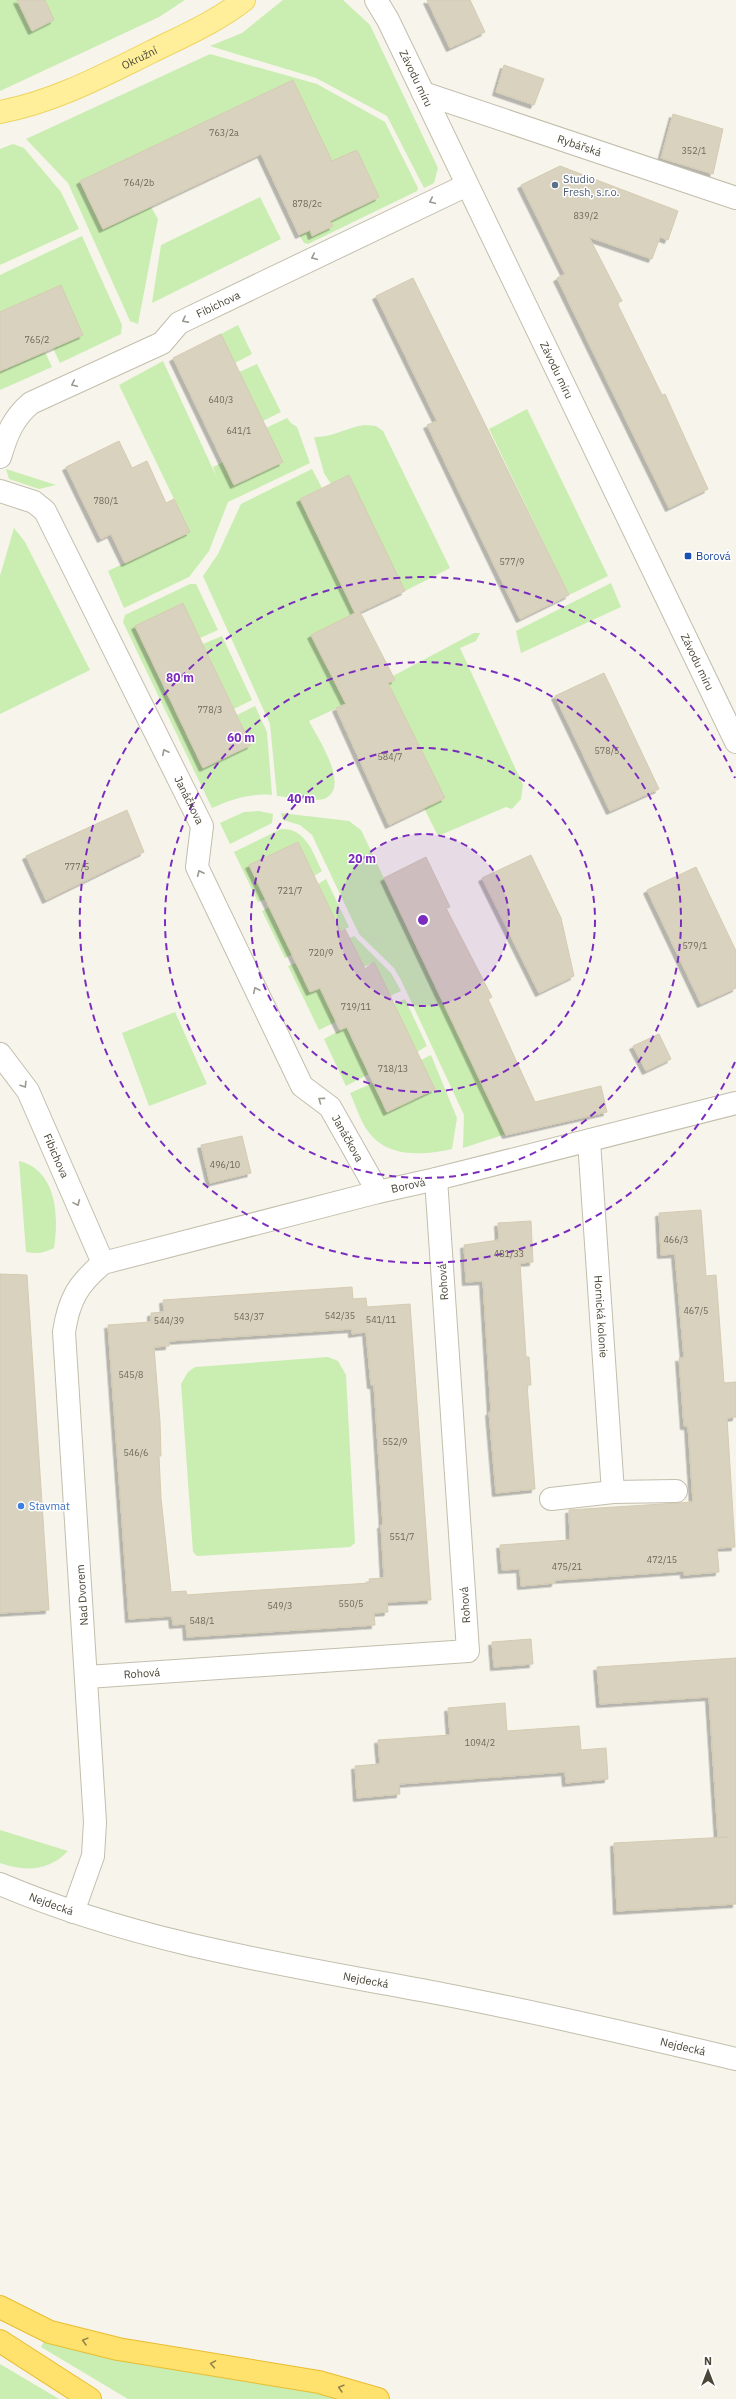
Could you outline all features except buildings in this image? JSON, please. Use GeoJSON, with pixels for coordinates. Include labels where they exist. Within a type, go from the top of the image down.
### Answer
{"type":"FeatureCollection","features":[{"type":"Feature","properties":{"kind":"highway"},"geometry":{"type":"LineString","coordinates":[[0,2307],[50,2332],[118,2349],[319,2382],[378,2399]]}},
{"type":"Feature","properties":{"kind":"highway"},"geometry":{"type":"LineString","coordinates":[[0,2341],[90,2399]]}},
{"type":"Feature","properties":{"kind":"main road","name":"Okružní"},"geometry":{"type":"LineString","coordinates":[[0,128],[30,107],[104,75],[185,35],[214,20],[244,0]]}},
{"type":"Feature","properties":{"kind":"main road","name":"Okružní"},"geometry":{"type":"LineString","coordinates":[[0,112],[30,107]]}},
{"type":"Feature","properties":{"kind":"street","name":"Závodu míru"},"geometry":{"type":"LineString","coordinates":[[376,0],[388,20],[736,742]]}},
{"type":"Feature","properties":{"kind":"street","name":"Rybářská"},"geometry":{"type":"LineString","coordinates":[[423,93],[736,198]]}},
{"type":"Feature","properties":{"kind":"street","name":"Fibichova"},"geometry":{"type":"LineString","coordinates":[[0,456],[8,430],[18,414],[31,403],[162,343],[179,323],[467,185]]}},
{"type":"Feature","properties":{"kind":"street","name":"Janáčkova"},"geometry":{"type":"LineString","coordinates":[[0,491],[34,502],[45,511],[202,826],[196,866],[302,1086],[330,1107],[378,1192]]}},
{"type":"Feature","properties":{"kind":"street","name":"Fibichova"},"geometry":{"type":"LineString","coordinates":[[0,1054],[28,1092],[103,1263]]}},
{"type":"Feature","properties":{"kind":"street","name":"Borová"},"geometry":{"type":"LineString","coordinates":[[85,1279],[103,1263],[378,1192],[589,1141],[736,1103]]}},
{"type":"Feature","properties":{"kind":"street","name":"Hornická kolonie"},"geometry":{"type":"LineString","coordinates":[[589,1141],[613,1492]]}},
{"type":"Feature","properties":{"kind":"street","name":"Rohová"},"geometry":{"type":"LineString","coordinates":[[87,1676],[468,1651],[436,1179]]}},
{"type":"Feature","properties":{"kind":"street","name":"Nad Dvorem"},"geometry":{"type":"LineString","coordinates":[[73,1912],[93,1856],[94,1822],[87,1676],[64,1332],[71,1302],[85,1279]]}},
{"type":"Feature","properties":{"kind":"street"},"geometry":{"type":"LineString","coordinates":[[551,1499],[613,1492],[676,1491]]}},
{"type":"Feature","properties":{"kind":"street","name":"Nejdecká"},"geometry":{"type":"LineString","coordinates":[[0,1884],[49,1905],[182,1944],[462,1998],[736,2059]]}},
{"type":"Feature","properties":{"kind":"green space"},"geometry":{"type":"Polygon","coordinates":[[[0,0],[185,0],[159,17],[0,91],[0,0]]]}},
{"type":"Feature","properties":{"kind":"green space"},"geometry":{"type":"Polygon","coordinates":[[[283,0],[343,0],[370,25],[438,168],[434,183],[424,188],[387,116],[316,78],[210,46],[242,33],[283,0]]]}},
{"type":"Feature","properties":{"kind":"green space"},"geometry":{"type":"Polygon","coordinates":[[[210,54],[317,84],[385,122],[418,188],[417,191],[308,244],[304,243],[299,235],[310,230],[313,236],[333,226],[330,221],[379,197],[357,150],[320,167],[316,128],[293,80],[80,181],[103,229],[151,207],[158,219],[138,324],[130,321],[68,183],[26,139],[210,54]]]}},
{"type":"Feature","properties":{"kind":"green space"},"geometry":{"type":"Polygon","coordinates":[[[13,144],[24,148],[61,192],[79,229],[0,265],[0,149],[13,144]]]}},
{"type":"Feature","properties":{"kind":"green space"},"geometry":{"type":"Polygon","coordinates":[[[260,197],[281,239],[152,303],[161,245],[260,197]]]}},
{"type":"Feature","properties":{"kind":"green space"},"geometry":{"type":"Polygon","coordinates":[[[82,236],[122,325],[121,334],[60,363],[53,348],[82,335],[61,285],[0,312],[0,275],[82,236]]]}},
{"type":"Feature","properties":{"kind":"green space"},"geometry":{"type":"Polygon","coordinates":[[[238,325],[252,354],[235,363],[221,334],[238,325]]]}},
{"type":"Feature","properties":{"kind":"green space"},"geometry":{"type":"Polygon","coordinates":[[[45,352],[52,367],[0,390],[0,371],[45,352]]]}},
{"type":"Feature","properties":{"kind":"green space"},"geometry":{"type":"Polygon","coordinates":[[[163,361],[217,478],[213,467],[223,462],[234,485],[282,462],[266,428],[287,418],[297,427],[310,463],[228,502],[209,551],[189,577],[124,608],[108,571],[190,532],[119,385],[163,361]]]}},
{"type":"Feature","properties":{"kind":"green space"},"geometry":{"type":"Polygon","coordinates":[[[257,364],[281,412],[263,421],[239,372],[257,364]]]}},
{"type":"Feature","properties":{"kind":"green space"},"geometry":{"type":"Polygon","coordinates":[[[527,409],[608,576],[569,595],[489,429],[527,409]]]}},
{"type":"Feature","properties":{"kind":"green space"},"geometry":{"type":"Polygon","coordinates":[[[365,425],[376,426],[383,431],[450,568],[405,591],[349,476],[331,484],[324,473],[314,437],[327,436],[365,425]]]}},
{"type":"Feature","properties":{"kind":"green space"},"geometry":{"type":"Polygon","coordinates":[[[6,469],[56,485],[39,489],[9,479],[6,469]]]}},
{"type":"Feature","properties":{"kind":"green space"},"geometry":{"type":"Polygon","coordinates":[[[312,469],[322,488],[300,499],[355,613],[311,635],[346,704],[309,721],[330,761],[335,783],[332,792],[326,798],[316,800],[277,796],[270,724],[203,576],[218,554],[241,504],[312,469]]]}},
{"type":"Feature","properties":{"kind":"green space"},"geometry":{"type":"Polygon","coordinates":[[[14,528],[25,542],[90,670],[0,714],[0,576],[14,528]]]}},
{"type":"Feature","properties":{"kind":"green space"},"geometry":{"type":"Polygon","coordinates":[[[611,583],[621,607],[521,653],[516,631],[611,583]]]}},
{"type":"Feature","properties":{"kind":"green space"},"geometry":{"type":"Polygon","coordinates":[[[190,584],[196,584],[218,630],[200,638],[183,603],[135,627],[203,768],[251,745],[237,715],[255,706],[267,732],[272,795],[241,797],[212,808],[123,622],[125,615],[190,584]]]}},
{"type":"Feature","properties":{"kind":"green space"},"geometry":{"type":"Polygon","coordinates":[[[474,633],[480,633],[476,641],[460,648],[523,785],[521,799],[512,809],[506,807],[438,836],[424,808],[444,798],[388,683],[395,680],[393,676],[474,633]]]}},
{"type":"Feature","properties":{"kind":"green space"},"geometry":{"type":"Polygon","coordinates":[[[222,636],[252,700],[234,709],[203,644],[222,636]]]}},
{"type":"Feature","properties":{"kind":"green space"},"geometry":{"type":"Polygon","coordinates":[[[259,811],[273,814],[272,823],[230,844],[220,823],[244,812],[259,811]]]}},
{"type":"Feature","properties":{"kind":"green space"},"geometry":{"type":"Polygon","coordinates":[[[281,813],[349,821],[361,830],[506,1134],[463,1148],[464,1115],[401,980],[394,968],[359,934],[312,835],[300,825],[283,820],[281,813]]]}},
{"type":"Feature","properties":{"kind":"green space"},"geometry":{"type":"Polygon","coordinates":[[[281,829],[290,830],[303,837],[312,850],[322,871],[314,876],[298,842],[250,865],[266,899],[258,902],[234,852],[281,829]]]}},
{"type":"Feature","properties":{"kind":"green space"},"geometry":{"type":"Polygon","coordinates":[[[326,879],[349,927],[341,931],[318,884],[326,879]]]}},
{"type":"Feature","properties":{"kind":"green space"},"geometry":{"type":"Polygon","coordinates":[[[270,907],[292,955],[285,958],[262,911],[270,907]]]}},
{"type":"Feature","properties":{"kind":"green space"},"geometry":{"type":"Polygon","coordinates":[[[354,936],[391,973],[401,991],[390,996],[373,963],[359,969],[345,940],[354,936]]]}},
{"type":"Feature","properties":{"kind":"green space"},"geometry":{"type":"Polygon","coordinates":[[[296,963],[310,992],[325,985],[342,1019],[319,1030],[288,966],[296,963]]]}},
{"type":"Feature","properties":{"kind":"green space"},"geometry":{"type":"Polygon","coordinates":[[[405,999],[427,1046],[417,1052],[394,1004],[405,999]]]}},
{"type":"Feature","properties":{"kind":"green space"},"geometry":{"type":"Polygon","coordinates":[[[175,1012],[207,1084],[149,1106],[122,1033],[175,1012]]]}},
{"type":"Feature","properties":{"kind":"green space"},"geometry":{"type":"Polygon","coordinates":[[[346,1027],[369,1074],[346,1086],[324,1039],[346,1027]]]}},
{"type":"Feature","properties":{"kind":"green space"},"geometry":{"type":"Polygon","coordinates":[[[431,1055],[457,1118],[452,1149],[431,1153],[409,1153],[388,1148],[367,1131],[350,1093],[373,1083],[387,1112],[421,1060],[431,1055]]]}},
{"type":"Feature","properties":{"kind":"green space"},"geometry":{"type":"Polygon","coordinates":[[[19,1161],[32,1166],[41,1174],[48,1184],[53,1196],[56,1223],[54,1248],[44,1252],[26,1252],[19,1161]]]}},
{"type":"Feature","properties":{"kind":"green space"},"geometry":{"type":"Polygon","coordinates":[[[328,1357],[338,1361],[346,1375],[355,1543],[350,1547],[197,1556],[193,1552],[181,1384],[188,1372],[195,1367],[328,1357]]]}},
{"type":"Feature","properties":{"kind":"green space"},"geometry":{"type":"Polygon","coordinates":[[[0,1830],[68,1851],[61,1858],[45,1866],[36,1868],[18,1868],[9,1866],[0,1863],[0,1830]]]}},
{"type":"Feature","properties":{"kind":"green space"},"geometry":{"type":"Polygon","coordinates":[[[46,2337],[290,2386],[340,2399],[128,2399],[41,2347],[46,2337]]]}},
{"type":"Feature","properties":{"kind":"green space"},"geometry":{"type":"Polygon","coordinates":[[[0,2364],[59,2399],[0,2399],[0,2364]]]}},
{"type":"Feature","properties":{"kind":"place","name":"Studio Fresh, s.r.o."},"geometry":{"type":"Point","coordinates":[555,185]}},
{"type":"Feature","properties":{"kind":"place","name":"Borová"},"geometry":{"type":"Point","coordinates":[688,556]}},
{"type":"Feature","properties":{"kind":"place","name":"Stavmat"},"geometry":{"type":"Point","coordinates":[21,1506]}}]}
